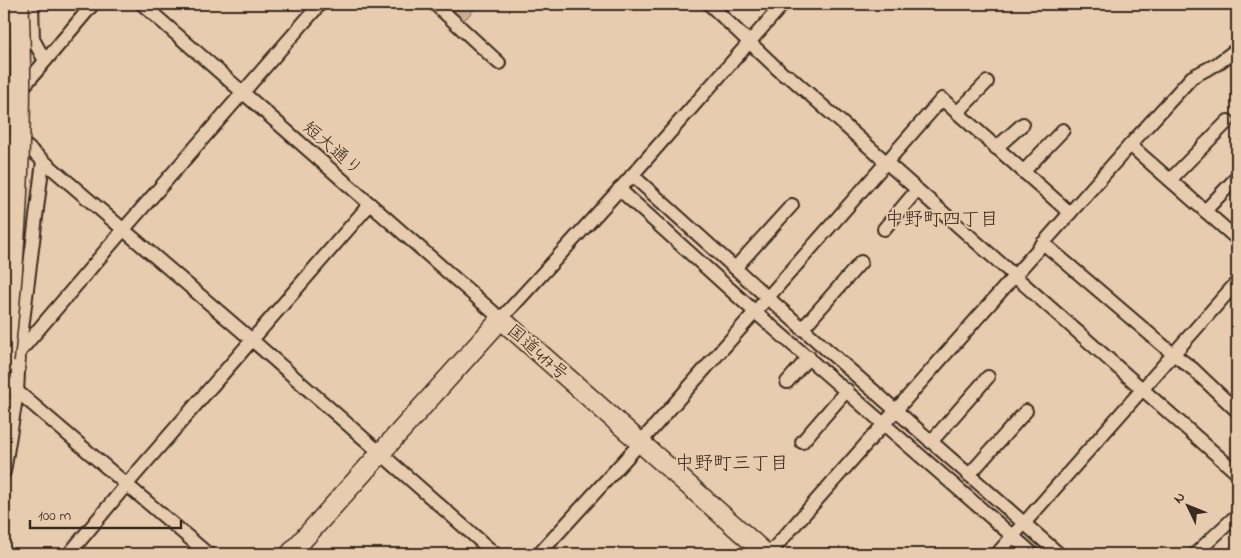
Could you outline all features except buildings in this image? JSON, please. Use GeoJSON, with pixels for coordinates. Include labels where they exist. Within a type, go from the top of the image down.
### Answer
{"type":"FeatureCollection","features":[{"type":"Feature","properties":{"kind":"highway"},"geometry":{"type":"LineString","coordinates":[[11,356],[20,151],[18,4]]}},
{"type":"Feature","properties":{"kind":"highway","name":"国道417号"},"geometry":{"type":"LineString","coordinates":[[290,554],[500,319],[768,554]]}},
{"type":"Feature","properties":{"kind":"street"},"geometry":{"type":"LineString","coordinates":[[32,4],[33,39],[45,61]]}},
{"type":"Feature","properties":{"kind":"street"},"geometry":{"type":"LineString","coordinates":[[4,110],[93,4]]}},
{"type":"Feature","properties":{"kind":"street","name":"短大通り"},"geometry":{"type":"LineString","coordinates":[[142,4],[500,319]]}},
{"type":"Feature","properties":{"kind":"street"},"geometry":{"type":"LineString","coordinates":[[4,370],[11,356],[320,4]]}},
{"type":"Feature","properties":{"kind":"street"},"geometry":{"type":"LineString","coordinates":[[435,4],[499,63]]}},
{"type":"Feature","properties":{"kind":"street"},"geometry":{"type":"LineString","coordinates":[[709,4],[784,75],[790,77],[1237,473]]}},
{"type":"Feature","properties":{"kind":"street"},"geometry":{"type":"LineString","coordinates":[[500,319],[783,4]]}},
{"type":"Feature","properties":{"kind":"street"},"geometry":{"type":"LineString","coordinates":[[768,554],[1192,77],[1217,64],[1237,49]]}},
{"type":"Feature","properties":{"kind":"street"},"geometry":{"type":"LineString","coordinates":[[957,113],[987,82]]}},
{"type":"Feature","properties":{"kind":"street"},"geometry":{"type":"LineString","coordinates":[[539,554],[942,99],[1070,213]]}},
{"type":"Feature","properties":{"kind":"street"},"geometry":{"type":"LineString","coordinates":[[1170,180],[1228,121]]}},
{"type":"Feature","properties":{"kind":"street"},"geometry":{"type":"LineString","coordinates":[[996,148],[1023,124]]}},
{"type":"Feature","properties":{"kind":"street"},"geometry":{"type":"LineString","coordinates":[[4,127],[252,340],[495,554]]}},
{"type":"Feature","properties":{"kind":"street"},"geometry":{"type":"LineString","coordinates":[[1023,172],[1063,130]]}},
{"type":"Feature","properties":{"kind":"street"},"geometry":{"type":"LineString","coordinates":[[4,150],[22,143]]}},
{"type":"Feature","properties":{"kind":"street"},"geometry":{"type":"LineString","coordinates":[[1130,145],[1237,239]]}},
{"type":"Feature","properties":{"kind":"street"},"geometry":{"type":"LineString","coordinates":[[4,472],[17,392],[11,356],[43,161]]}},
{"type":"Feature","properties":{"kind":"street"},"geometry":{"type":"LineString","coordinates":[[1205,210],[1237,177]]}},
{"type":"Feature","properties":{"kind":"street"},"geometry":{"type":"LineString","coordinates":[[625,182],[734,268],[761,304],[809,358],[847,390],[930,442],[969,475],[1018,530],[1033,554]]}},
{"type":"Feature","properties":{"kind":"street"},"geometry":{"type":"LineString","coordinates":[[625,182],[761,304],[802,329],[890,417],[1018,530],[1059,554]]}},
{"type":"Feature","properties":{"kind":"street"},"geometry":{"type":"LineString","coordinates":[[884,229],[917,190]]}},
{"type":"Feature","properties":{"kind":"street"},"geometry":{"type":"LineString","coordinates":[[69,554],[127,484],[370,204]]}},
{"type":"Feature","properties":{"kind":"street"},"geometry":{"type":"LineString","coordinates":[[734,268],[792,205]]}},
{"type":"Feature","properties":{"kind":"street"},"geometry":{"type":"LineString","coordinates":[[1044,243],[1193,369],[1237,411]]}},
{"type":"Feature","properties":{"kind":"street"},"geometry":{"type":"LineString","coordinates":[[802,329],[861,262]]}},
{"type":"Feature","properties":{"kind":"street"},"geometry":{"type":"LineString","coordinates":[[998,554],[1237,282]]}},
{"type":"Feature","properties":{"kind":"street"},"geometry":{"type":"LineString","coordinates":[[787,382],[809,358]]}},
{"type":"Feature","properties":{"kind":"street"},"geometry":{"type":"LineString","coordinates":[[930,442],[988,377]]}},
{"type":"Feature","properties":{"kind":"street"},"geometry":{"type":"LineString","coordinates":[[4,380],[208,554]]}},
{"type":"Feature","properties":{"kind":"street"},"geometry":{"type":"LineString","coordinates":[[802,442],[847,390]]}},
{"type":"Feature","properties":{"kind":"street"},"geometry":{"type":"LineString","coordinates":[[969,475],[1026,411]]}},
{"type":"Feature","properties":{"kind":"street"},"geometry":{"type":"LineString","coordinates":[[1195,554],[1237,515]]}},
{"type":"Feature","properties":{"kind":"shaded area"},"geometry":{"type":"Polygon","coordinates":[[[438,4],[479,4],[461,24],[438,4]]]}},
{"type":"Feature","properties":{"kind":"district","name":"中野町四丁目"},"geometry":{"type":"Point","coordinates":[942,218]}},
{"type":"Feature","properties":{"kind":"district","name":"中野町三丁目"},"geometry":{"type":"Point","coordinates":[732,462]}}]}
